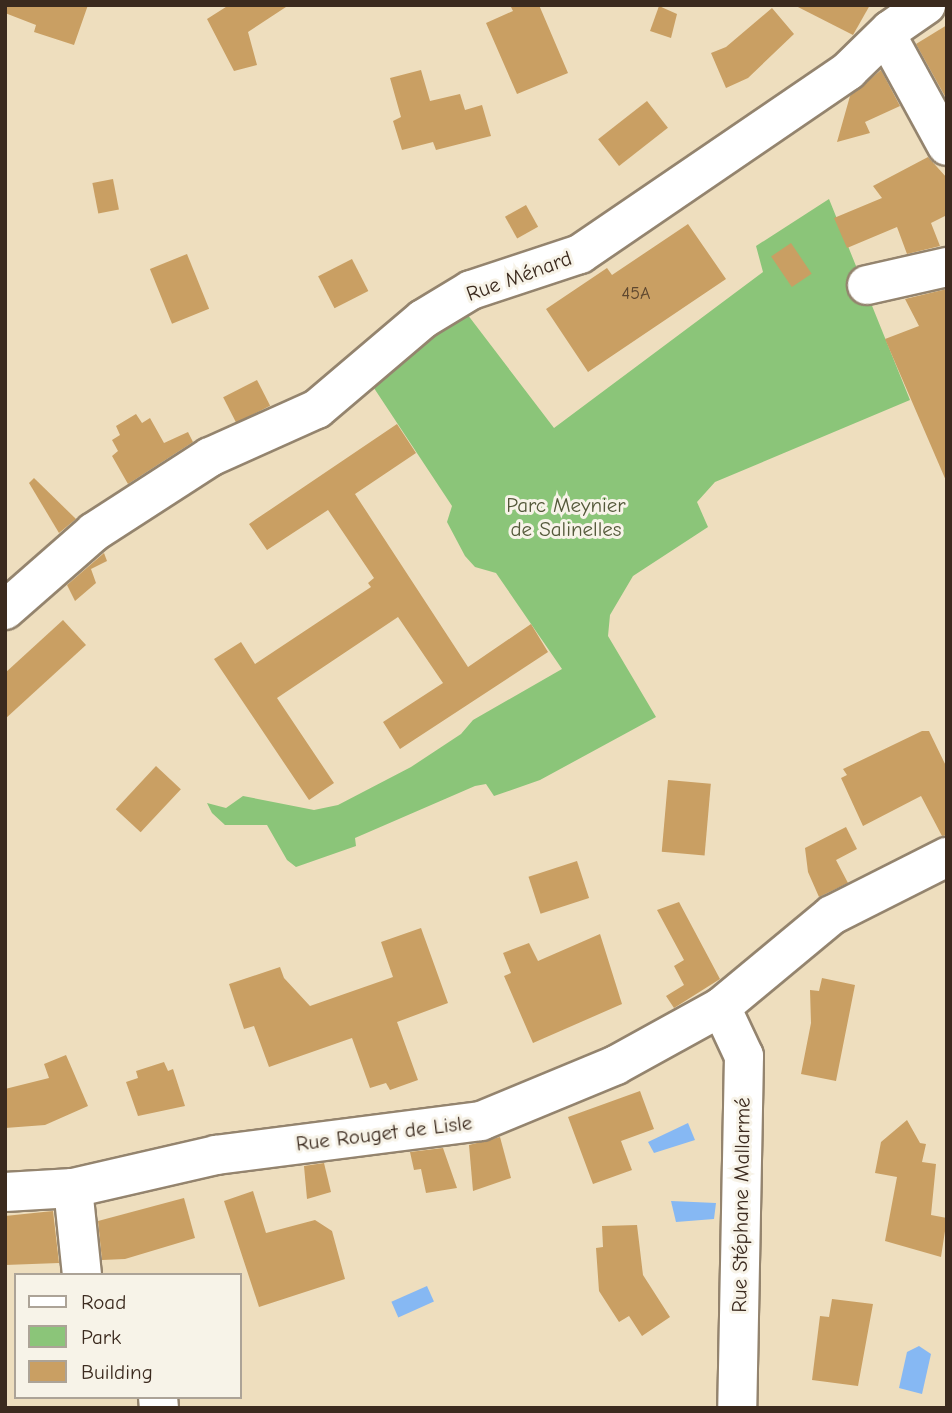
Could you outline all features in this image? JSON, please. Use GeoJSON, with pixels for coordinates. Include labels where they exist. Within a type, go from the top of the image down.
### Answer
{"type":"FeatureCollection","features":[{"type":"Feature","properties":{"kind":"street","name":"Rue Ménard"},"geometry":{"type":"LineString","coordinates":[[5,610],[94,532],[210,457],[317,409],[423,318],[471,290],[580,254],[848,71],[892,24],[926,5]]}},
{"type":"Feature","properties":{"kind":"street"},"geometry":{"type":"LineString","coordinates":[[892,24],[947,146]]}},
{"type":"Feature","properties":{"kind":"street"},"geometry":{"type":"LineString","coordinates":[[867,285],[947,267]]}},
{"type":"Feature","properties":{"kind":"street","name":"Rue Rouget de Lisle"},"geometry":{"type":"LineString","coordinates":[[5,1192],[73,1188],[216,1155],[481,1121],[615,1065],[721,1007],[832,915],[947,858]]}},
{"type":"Feature","properties":{"kind":"street","name":"Rue Stéphane Mallarmé"},"geometry":{"type":"LineString","coordinates":[[721,1007],[744,1056],[737,1408]]}},
{"type":"Feature","properties":{"kind":"street"},"geometry":{"type":"LineString","coordinates":[[73,1188],[82,1273]]}},
{"type":"Feature","properties":{"kind":"green space","name":"Parc Meynier de Salinelles"},"geometry":{"type":"Polygon","coordinates":[[[829,199],[910,400],[715,482],[697,502],[708,527],[633,576],[610,615],[608,636],[656,717],[540,780],[494,796],[486,784],[475,786],[355,838],[356,846],[296,867],[287,860],[267,825],[225,825],[212,813],[207,803],[226,808],[243,796],[314,810],[338,805],[411,767],[461,734],[473,720],[562,669],[496,573],[475,567],[465,556],[447,522],[452,506],[366,376],[461,306],[554,428],[763,272],[756,246],[829,199]]]}},
{"type":"Feature","properties":{"kind":"water"},"geometry":{"type":"Polygon","coordinates":[[[688,1123],[695,1140],[654,1153],[648,1142],[688,1123]]]}},
{"type":"Feature","properties":{"kind":"water"},"geometry":{"type":"Polygon","coordinates":[[[671,1201],[716,1203],[714,1219],[676,1222],[671,1201]]]}},
{"type":"Feature","properties":{"kind":"water"},"geometry":{"type":"Polygon","coordinates":[[[427,1286],[434,1302],[398,1317],[391,1302],[427,1286]]]}},
{"type":"Feature","properties":{"kind":"water"},"geometry":{"type":"Polygon","coordinates":[[[919,1346],[931,1354],[922,1394],[899,1388],[907,1352],[919,1346]]]}},
{"type":"Feature","properties":{"kind":"building"},"geometry":{"type":"Polygon","coordinates":[[[5,5],[88,5],[74,45],[34,32],[36,25],[5,13],[5,5]]]}},
{"type":"Feature","properties":{"kind":"building"},"geometry":{"type":"Polygon","coordinates":[[[229,5],[289,5],[248,32],[257,65],[234,71],[207,19],[229,5]]]}},
{"type":"Feature","properties":{"kind":"building"},"geometry":{"type":"Polygon","coordinates":[[[510,5],[539,5],[568,73],[517,94],[486,23],[513,11],[510,5]]]}},
{"type":"Feature","properties":{"kind":"building"},"geometry":{"type":"Polygon","coordinates":[[[794,5],[870,5],[853,35],[794,5]]]}},
{"type":"Feature","properties":{"kind":"building"},"geometry":{"type":"Polygon","coordinates":[[[659,6],[677,14],[671,38],[650,31],[659,6]]]}},
{"type":"Feature","properties":{"kind":"building"},"geometry":{"type":"Polygon","coordinates":[[[772,8],[794,34],[748,78],[726,88],[711,53],[726,47],[772,8]]]}},
{"type":"Feature","properties":{"kind":"building"},"geometry":{"type":"Polygon","coordinates":[[[947,25],[947,100],[916,44],[947,25]]]}},
{"type":"Feature","properties":{"kind":"building"},"geometry":{"type":"Polygon","coordinates":[[[421,70],[430,101],[460,94],[465,110],[482,105],[491,136],[436,150],[433,142],[402,150],[393,121],[401,117],[390,78],[421,70]]]}},
{"type":"Feature","properties":{"kind":"building"},"geometry":{"type":"Polygon","coordinates":[[[881,70],[900,106],[865,122],[870,133],[837,142],[850,96],[881,70]]]}},
{"type":"Feature","properties":{"kind":"building"},"geometry":{"type":"Polygon","coordinates":[[[647,101],[668,128],[619,166],[598,139],[647,101]]]}},
{"type":"Feature","properties":{"kind":"building"},"geometry":{"type":"Polygon","coordinates":[[[928,157],[947,178],[947,215],[931,223],[940,246],[907,254],[897,227],[847,248],[834,218],[882,198],[873,186],[928,157]]]}},
{"type":"Feature","properties":{"kind":"building"},"geometry":{"type":"Polygon","coordinates":[[[113,179],[119,209],[98,213],[92,183],[113,179]]]}},
{"type":"Feature","properties":{"kind":"building"},"geometry":{"type":"Polygon","coordinates":[[[526,205],[538,227],[517,239],[505,217],[526,205]]]}},
{"type":"Feature","properties":{"kind":"building"},"geometry":{"type":"Polygon","coordinates":[[[688,224],[726,279],[588,372],[546,309],[607,268],[612,275],[688,224]]]}},
{"type":"Feature","properties":{"kind":"building"},"geometry":{"type":"Polygon","coordinates":[[[791,243],[812,274],[792,287],[771,256],[791,243]]]}},
{"type":"Feature","properties":{"kind":"building"},"geometry":{"type":"Polygon","coordinates":[[[187,254],[209,309],[172,324],[150,269],[187,254]]]}},
{"type":"Feature","properties":{"kind":"building"},"geometry":{"type":"Polygon","coordinates":[[[352,259],[368,291],[334,308],[318,276],[352,259]]]}},
{"type":"Feature","properties":{"kind":"building"},"geometry":{"type":"Polygon","coordinates":[[[947,289],[947,483],[885,339],[919,326],[905,299],[947,289]]]}},
{"type":"Feature","properties":{"kind":"building"},"geometry":{"type":"Polygon","coordinates":[[[257,380],[270,406],[236,423],[223,397],[257,380]]]}},
{"type":"Feature","properties":{"kind":"building"},"geometry":{"type":"Polygon","coordinates":[[[136,414],[142,423],[150,418],[164,443],[188,432],[193,442],[128,484],[112,456],[118,451],[112,440],[120,435],[116,426],[136,414]]]}},
{"type":"Feature","properties":{"kind":"building"},"geometry":{"type":"Polygon","coordinates":[[[397,424],[416,453],[355,494],[468,667],[531,624],[548,652],[400,749],[383,722],[443,683],[398,617],[277,698],[334,783],[309,800],[214,659],[241,642],[255,664],[371,587],[368,583],[374,578],[328,510],[267,550],[249,524],[397,424]]]}},
{"type":"Feature","properties":{"kind":"building"},"geometry":{"type":"Polygon","coordinates":[[[34,478],[76,519],[59,533],[29,483],[34,478]]]}},
{"type":"Feature","properties":{"kind":"building"},"geometry":{"type":"Polygon","coordinates":[[[104,553],[107,561],[91,569],[96,583],[75,601],[67,585],[104,553]]]}},
{"type":"Feature","properties":{"kind":"building"},"geometry":{"type":"Polygon","coordinates":[[[63,620],[86,645],[5,719],[5,673],[63,620]]]}},
{"type":"Feature","properties":{"kind":"building"},"geometry":{"type":"Polygon","coordinates":[[[922,731],[929,731],[947,768],[947,835],[942,836],[921,796],[863,826],[841,778],[847,775],[843,769],[922,731]]]}},
{"type":"Feature","properties":{"kind":"building"},"geometry":{"type":"Polygon","coordinates":[[[156,766],[181,789],[141,832],[116,809],[156,766]]]}},
{"type":"Feature","properties":{"kind":"building"},"geometry":{"type":"Polygon","coordinates":[[[668,780],[711,784],[705,855],[662,852],[668,780]]]}},
{"type":"Feature","properties":{"kind":"building"},"geometry":{"type":"Polygon","coordinates":[[[846,827],[857,849],[836,860],[848,883],[819,897],[808,872],[805,848],[846,827]]]}},
{"type":"Feature","properties":{"kind":"building"},"geometry":{"type":"Polygon","coordinates":[[[577,861],[589,898],[541,914],[528,877],[577,861]]]}},
{"type":"Feature","properties":{"kind":"building"},"geometry":{"type":"Polygon","coordinates":[[[679,902],[720,979],[674,1008],[666,996],[684,985],[674,966],[684,960],[657,910],[679,902]]]}},
{"type":"Feature","properties":{"kind":"building"},"geometry":{"type":"Polygon","coordinates":[[[421,928],[448,1003],[397,1022],[418,1080],[390,1090],[386,1083],[370,1088],[352,1038],[269,1067],[254,1026],[244,1029],[229,984],[280,967],[284,978],[310,1006],[393,977],[381,942],[421,928]]]}},
{"type":"Feature","properties":{"kind":"building"},"geometry":{"type":"Polygon","coordinates":[[[600,934],[622,1004],[533,1043],[504,976],[511,973],[503,953],[529,943],[538,961],[600,934]]]}},
{"type":"Feature","properties":{"kind":"building"},"geometry":{"type":"Polygon","coordinates":[[[822,978],[855,985],[836,1081],[801,1074],[811,1023],[810,990],[819,991],[822,978]]]}},
{"type":"Feature","properties":{"kind":"building"},"geometry":{"type":"Polygon","coordinates":[[[66,1055],[88,1106],[45,1125],[5,1128],[5,1089],[49,1078],[44,1064],[66,1055]]]}},
{"type":"Feature","properties":{"kind":"building"},"geometry":{"type":"Polygon","coordinates":[[[164,1062],[168,1071],[173,1069],[185,1106],[138,1116],[126,1082],[138,1078],[136,1071],[164,1062]]]}},
{"type":"Feature","properties":{"kind":"building"},"geometry":{"type":"Polygon","coordinates":[[[640,1091],[654,1129],[621,1141],[632,1170],[593,1184],[568,1117],[640,1091]]]}},
{"type":"Feature","properties":{"kind":"building"},"geometry":{"type":"Polygon","coordinates":[[[907,1120],[920,1143],[926,1144],[922,1162],[936,1164],[931,1215],[947,1218],[941,1257],[885,1241],[897,1177],[875,1173],[881,1142],[907,1120]]]}},
{"type":"Feature","properties":{"kind":"building"},"geometry":{"type":"Polygon","coordinates":[[[500,1137],[511,1178],[473,1191],[469,1145],[500,1137]]]}},
{"type":"Feature","properties":{"kind":"building"},"geometry":{"type":"Polygon","coordinates":[[[443,1148],[457,1188],[426,1193],[421,1169],[414,1170],[410,1152],[443,1148]]]}},
{"type":"Feature","properties":{"kind":"building"},"geometry":{"type":"Polygon","coordinates":[[[324,1163],[331,1192],[307,1199],[304,1166],[324,1163]]]}},
{"type":"Feature","properties":{"kind":"building"},"geometry":{"type":"Polygon","coordinates":[[[253,1191],[266,1233],[315,1220],[332,1231],[345,1279],[259,1307],[224,1201],[253,1191]]]}},
{"type":"Feature","properties":{"kind":"building"},"geometry":{"type":"Polygon","coordinates":[[[184,1198],[195,1238],[125,1259],[102,1260],[98,1221],[184,1198]]]}},
{"type":"Feature","properties":{"kind":"building"},"geometry":{"type":"Polygon","coordinates":[[[53,1211],[59,1263],[5,1265],[5,1216],[53,1211]]]}},
{"type":"Feature","properties":{"kind":"building"},"geometry":{"type":"Polygon","coordinates":[[[637,1225],[643,1275],[670,1317],[642,1336],[629,1316],[619,1322],[599,1291],[596,1248],[603,1247],[602,1226],[637,1225]]]}},
{"type":"Feature","properties":{"kind":"building"},"geometry":{"type":"Polygon","coordinates":[[[832,1299],[873,1304],[858,1386],[812,1380],[820,1316],[829,1317],[832,1299]]]}}]}
